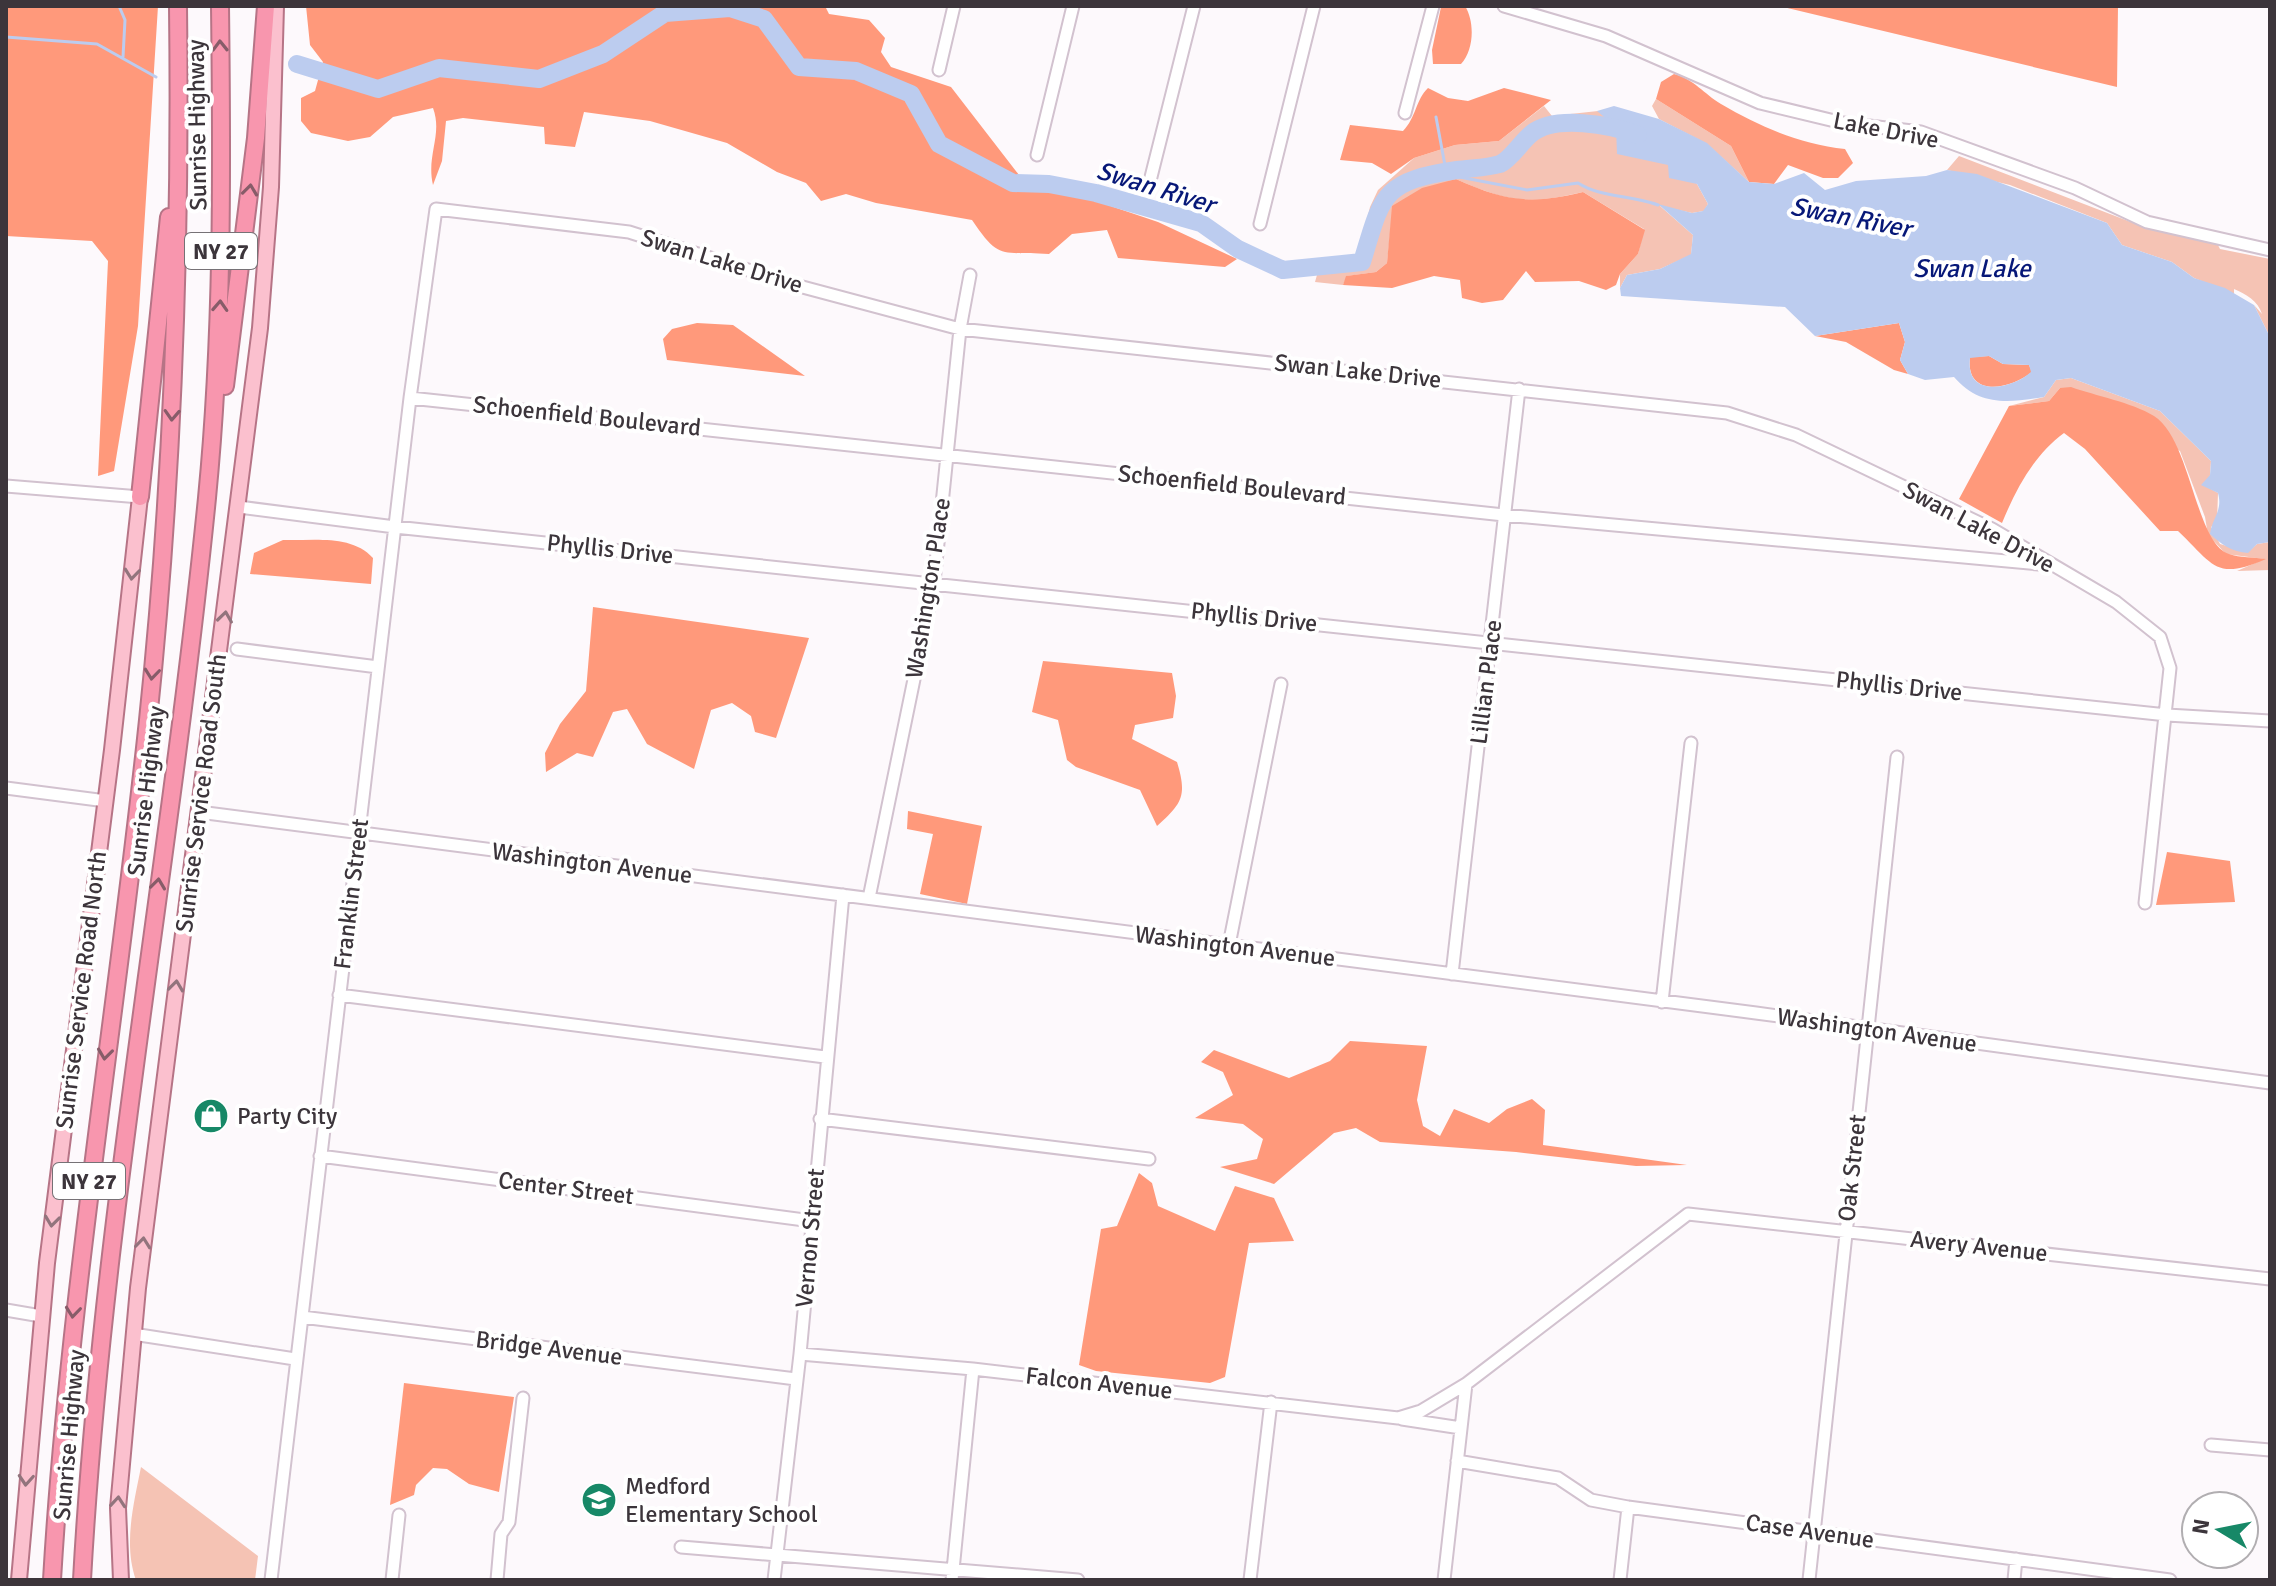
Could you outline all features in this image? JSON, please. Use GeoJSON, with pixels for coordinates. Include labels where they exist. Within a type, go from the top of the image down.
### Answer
{"type":"FeatureCollection","features":[{"type":"Feature","properties":{"kind":"highway","name":"Sunrise Highway"},"geometry":{"type":"LineString","coordinates":[[52,1580],[71,1327],[156,635],[176,337],[178,6]]}},
{"type":"Feature","properties":{"kind":"highway","name":"Sunrise Highway"},"geometry":{"type":"LineString","coordinates":[[82,1580],[110,1257],[207,496],[221,279],[220,6]]}},
{"type":"Feature","properties":{"kind":"highway"},"geometry":{"type":"LineString","coordinates":[[207,496],[256,138],[266,6]]}},
{"type":"Feature","properties":{"kind":"highway"},"geometry":{"type":"LineString","coordinates":[[140,497],[178,136]]}},
{"type":"Feature","properties":{"kind":"main road","name":"Sunrise Service Road South"},"geometry":{"type":"LineString","coordinates":[[121,1580],[118,1508],[133,1334],[239,507],[269,230],[276,6]]}},
{"type":"Feature","properties":{"kind":"main road","name":"Sunrise Service Road North"},"geometry":{"type":"LineString","coordinates":[[19,1580],[41,1316],[106,801],[140,497]]}},
{"type":"Feature","properties":{"kind":"street"},"geometry":{"type":"LineString","coordinates":[[939,70],[954,6]]}},
{"type":"Feature","properties":{"kind":"street"},"geometry":{"type":"LineString","coordinates":[[1037,155],[1073,6]]}},
{"type":"Feature","properties":{"kind":"street"},"geometry":{"type":"LineString","coordinates":[[1151,177],[1194,6]]}},
{"type":"Feature","properties":{"kind":"street"},"geometry":{"type":"LineString","coordinates":[[1260,224],[1314,6]]}},
{"type":"Feature","properties":{"kind":"street"},"geometry":{"type":"LineString","coordinates":[[1405,113],[1433,6]]}},
{"type":"Feature","properties":{"kind":"street","name":"Lake Drive"},"geometry":{"type":"LineString","coordinates":[[1504,6],[1606,36],[1760,103],[1843,123],[1921,132],[2075,188],[2147,222],[2270,250]]}},
{"type":"Feature","properties":{"kind":"street","name":"Swan Lake Drive"},"geometry":{"type":"LineString","coordinates":[[436,209],[629,232],[795,285],[960,329],[1727,413],[1796,435],[1992,529],[2116,602],[2160,637],[2170,668],[2145,903]]}},
{"type":"Feature","properties":{"kind":"street","name":"Franklin Street"},"geometry":{"type":"LineString","coordinates":[[271,1580],[410,398],[436,209]]}},
{"type":"Feature","properties":{"kind":"street","name":"Washington Place"},"geometry":{"type":"LineString","coordinates":[[869,898],[934,582],[960,329],[970,275]]}},
{"type":"Feature","properties":{"kind":"street","name":"Lillian Place"},"geometry":{"type":"LineString","coordinates":[[1452,974],[1519,389]]}},
{"type":"Feature","properties":{"kind":"street","name":"Schoenfield Boulevard"},"geometry":{"type":"LineString","coordinates":[[410,398],[1504,515],[2054,566]]}},
{"type":"Feature","properties":{"kind":"street"},"geometry":{"type":"LineString","coordinates":[[6,486],[140,497]]}},
{"type":"Feature","properties":{"kind":"street","name":"Phyllis Drive"},"geometry":{"type":"LineString","coordinates":[[239,507],[395,527],[2167,715],[2270,721]]}},
{"type":"Feature","properties":{"kind":"street"},"geometry":{"type":"LineString","coordinates":[[237,649],[378,667]]}},
{"type":"Feature","properties":{"kind":"street"},"geometry":{"type":"LineString","coordinates":[[1229,945],[1281,684]]}},
{"type":"Feature","properties":{"kind":"street"},"geometry":{"type":"LineString","coordinates":[[1662,1002],[1691,743]]}},
{"type":"Feature","properties":{"kind":"street","name":"Oak Street"},"geometry":{"type":"LineString","coordinates":[[1809,1580],[1897,757]]}},
{"type":"Feature","properties":{"kind":"street"},"geometry":{"type":"LineString","coordinates":[[6,788],[106,801]]}},
{"type":"Feature","properties":{"kind":"street","name":"Washington Avenue"},"geometry":{"type":"LineString","coordinates":[[199,812],[2270,1083]]}},
{"type":"Feature","properties":{"kind":"street","name":"Vernon Street"},"geometry":{"type":"LineString","coordinates":[[774,1580],[800,1354],[825,1057],[843,895]]}},
{"type":"Feature","properties":{"kind":"street"},"geometry":{"type":"LineString","coordinates":[[339,995],[825,1057]]}},
{"type":"Feature","properties":{"kind":"street"},"geometry":{"type":"LineString","coordinates":[[820,1119],[1149,1159]]}},
{"type":"Feature","properties":{"kind":"street","name":"Center Street"},"geometry":{"type":"LineString","coordinates":[[320,1156],[812,1221]]}},
{"type":"Feature","properties":{"kind":"street","name":"Avery Avenue"},"geometry":{"type":"LineString","coordinates":[[1688,1214],[2270,1279]]}},
{"type":"Feature","properties":{"kind":"street","name":"Falcon Avenue"},"geometry":{"type":"LineString","coordinates":[[1398,1418],[1421,1411],[1466,1384],[1688,1214]]}},
{"type":"Feature","properties":{"kind":"street"},"geometry":{"type":"LineString","coordinates":[[6,1310],[41,1316]]}},
{"type":"Feature","properties":{"kind":"street","name":"Bridge Avenue"},"geometry":{"type":"LineString","coordinates":[[302,1317],[796,1379]]}},
{"type":"Feature","properties":{"kind":"street"},"geometry":{"type":"LineString","coordinates":[[133,1334],[295,1359]]}},
{"type":"Feature","properties":{"kind":"street","name":"Falcon Avenue"},"geometry":{"type":"LineString","coordinates":[[800,1354],[973,1369],[1271,1402],[1461,1428]]}},
{"type":"Feature","properties":{"kind":"street"},"geometry":{"type":"LineString","coordinates":[[953,1574],[973,1369]]}},
{"type":"Feature","properties":{"kind":"street"},"geometry":{"type":"LineString","coordinates":[[1444,1580],[1466,1384]]}},
{"type":"Feature","properties":{"kind":"street"},"geometry":{"type":"LineString","coordinates":[[497,1580],[501,1534],[509,1522],[523,1398]]}},
{"type":"Feature","properties":{"kind":"street"},"geometry":{"type":"LineString","coordinates":[[1250,1580],[1271,1402]]}},
{"type":"Feature","properties":{"kind":"street"},"geometry":{"type":"LineString","coordinates":[[2211,1445],[2270,1450]]}},
{"type":"Feature","properties":{"kind":"street","name":"Case Avenue"},"geometry":{"type":"LineString","coordinates":[[1457,1461],[1558,1478],[1591,1500],[1628,1507],[2170,1580]]}},
{"type":"Feature","properties":{"kind":"street"},"geometry":{"type":"LineString","coordinates":[[1620,1580],[1628,1507]]}},
{"type":"Feature","properties":{"kind":"street"},"geometry":{"type":"LineString","coordinates":[[392,1580],[399,1515]]}},
{"type":"Feature","properties":{"kind":"street"},"geometry":{"type":"LineString","coordinates":[[681,1547],[777,1553],[953,1574],[1078,1580]]}},
{"type":"Feature","properties":{"kind":"street"},"geometry":{"type":"LineString","coordinates":[[2014,1580],[2016,1559]]}},
{"type":"Feature","properties":{"kind":"shaded area"},"geometry":{"type":"Polygon","coordinates":[[[6,6],[158,6],[138,326],[114,471],[98,476],[108,261],[92,241],[6,236],[6,6]]]}},
{"type":"Feature","properties":{"kind":"shaded area"},"geometry":{"type":"Polygon","coordinates":[[[306,6],[825,6],[829,14],[869,20],[885,38],[881,52],[891,67],[951,87],[1019,175],[1158,222],[1237,259],[1225,267],[1118,258],[1107,230],[1072,234],[1049,254],[1010,253],[989,242],[972,220],[876,203],[846,194],[821,201],[806,183],[777,172],[727,143],[650,121],[584,112],[575,147],[545,144],[544,127],[463,118],[446,121],[442,161],[433,185],[431,164],[436,118],[433,108],[393,117],[370,137],[348,141],[311,133],[301,121],[301,98],[315,91],[323,62],[310,45],[306,6]]]}},
{"type":"Feature","properties":{"kind":"shaded area"},"geometry":{"type":"Polygon","coordinates":[[[1465,6],[1472,36],[1469,51],[1461,64],[1433,64],[1432,50],[1441,7],[1465,6]]]}},
{"type":"Feature","properties":{"kind":"shaded area"},"geometry":{"type":"Polygon","coordinates":[[[1779,6],[2118,6],[2117,87],[1779,6]]]}},
{"type":"Feature","properties":{"kind":"shaded area"},"geometry":{"type":"Polygon","coordinates":[[[1674,74],[1750,120],[1796,139],[1845,149],[1853,163],[1838,178],[1823,178],[1788,165],[1774,184],[1749,182],[1731,146],[1656,99],[1661,82],[1674,74]]]}},
{"type":"Feature","properties":{"kind":"shaded area"},"geometry":{"type":"Polygon","coordinates":[[[1428,88],[1448,98],[1468,101],[1504,88],[1551,100],[1499,141],[1455,145],[1414,158],[1391,174],[1372,163],[1340,160],[1350,125],[1403,131],[1428,88]]]}},
{"type":"Feature","properties":{"kind":"shaded area"},"geometry":{"type":"Polygon","coordinates":[[[1656,99],[1731,146],[1749,182],[1707,144],[1659,119],[1652,106],[1656,99]]]}},
{"type":"Feature","properties":{"kind":"shaded area"},"geometry":{"type":"Polygon","coordinates":[[[1544,106],[1552,116],[1598,111],[1697,184],[1708,204],[1704,211],[1692,213],[1660,206],[1693,235],[1691,255],[1660,269],[1627,275],[1620,288],[1620,274],[1638,254],[1644,229],[1583,192],[1547,199],[1518,199],[1490,193],[1456,179],[1393,206],[1387,263],[1376,272],[1347,276],[1343,285],[1315,282],[1319,268],[1350,264],[1358,257],[1370,207],[1378,190],[1414,158],[1455,145],[1499,141],[1544,106]]]}},
{"type":"Feature","properties":{"kind":"shaded area"},"geometry":{"type":"Polygon","coordinates":[[[1959,156],[2136,224],[2218,245],[2220,249],[2270,259],[2270,337],[2254,305],[2262,314],[2258,305],[2243,293],[2234,289],[2234,294],[2194,278],[2172,262],[2122,245],[2107,223],[2010,185],[1947,170],[1959,156]]]}},
{"type":"Feature","properties":{"kind":"shaded area"},"geometry":{"type":"Polygon","coordinates":[[[1456,179],[1518,199],[1548,199],[1583,192],[1645,230],[1638,254],[1620,274],[1616,285],[1606,290],[1579,281],[1535,282],[1526,271],[1503,300],[1482,303],[1462,298],[1460,280],[1434,276],[1392,288],[1343,285],[1346,276],[1376,272],[1387,263],[1392,206],[1422,188],[1456,179]]]}},
{"type":"Feature","properties":{"kind":"shaded area"},"geometry":{"type":"Polygon","coordinates":[[[697,323],[733,325],[805,376],[667,360],[663,339],[672,329],[697,323]]]}},
{"type":"Feature","properties":{"kind":"shaded area"},"geometry":{"type":"Polygon","coordinates":[[[1899,323],[1905,342],[1900,360],[1908,374],[1894,370],[1846,342],[1815,336],[1899,323]]]}},
{"type":"Feature","properties":{"kind":"shaded area"},"geometry":{"type":"Polygon","coordinates":[[[1989,356],[2003,364],[2029,365],[2032,372],[2001,386],[1982,385],[1974,379],[1970,370],[1970,357],[1989,356]]]}},
{"type":"Feature","properties":{"kind":"shaded area"},"geometry":{"type":"Polygon","coordinates":[[[2071,378],[2160,411],[2211,461],[2209,488],[2218,493],[2217,522],[2211,527],[2220,544],[2248,552],[2257,544],[2270,542],[2270,570],[2237,571],[2264,559],[2226,554],[2208,535],[2205,517],[2180,451],[2060,388],[2049,401],[2009,406],[2044,397],[2056,380],[2071,378]]]}},
{"type":"Feature","properties":{"kind":"shaded area"},"geometry":{"type":"Polygon","coordinates":[[[2071,387],[2154,416],[2177,446],[2200,512],[2218,546],[2229,554],[2266,559],[2236,569],[2216,566],[2178,531],[2160,531],[2085,449],[2064,433],[2027,474],[2002,523],[1959,499],[2009,406],[2049,401],[2060,388],[2071,387]]]}},
{"type":"Feature","properties":{"kind":"shaded area"},"geometry":{"type":"Polygon","coordinates":[[[283,540],[331,540],[364,550],[373,558],[371,584],[250,574],[254,553],[283,540]]]}},
{"type":"Feature","properties":{"kind":"shaded area"},"geometry":{"type":"Polygon","coordinates":[[[593,607],[809,638],[776,738],[755,732],[751,716],[732,703],[711,710],[694,769],[647,744],[627,709],[613,712],[593,757],[577,753],[546,772],[545,753],[560,724],[586,691],[593,607]]]}},
{"type":"Feature","properties":{"kind":"shaded area"},"geometry":{"type":"Polygon","coordinates":[[[1043,661],[1172,673],[1176,696],[1173,718],[1135,725],[1132,739],[1177,762],[1182,783],[1180,798],[1157,826],[1140,790],[1076,767],[1067,760],[1058,720],[1032,712],[1043,661]]]}},
{"type":"Feature","properties":{"kind":"shaded area"},"geometry":{"type":"Polygon","coordinates":[[[908,811],[982,826],[967,904],[920,894],[933,834],[907,829],[908,811]]]}},
{"type":"Feature","properties":{"kind":"shaded area"},"geometry":{"type":"Polygon","coordinates":[[[2167,852],[2230,861],[2235,902],[2156,905],[2167,852]]]}},
{"type":"Feature","properties":{"kind":"shaded area"},"geometry":{"type":"Polygon","coordinates":[[[1350,1041],[1427,1046],[1417,1100],[1423,1126],[1440,1136],[1454,1109],[1489,1123],[1507,1109],[1532,1099],[1545,1110],[1543,1145],[1687,1165],[1636,1166],[1516,1152],[1380,1142],[1356,1128],[1334,1133],[1274,1184],[1220,1167],[1257,1159],[1263,1139],[1243,1124],[1195,1118],[1233,1095],[1223,1072],[1201,1062],[1214,1050],[1289,1078],[1330,1061],[1350,1041]]]}},
{"type":"Feature","properties":{"kind":"shaded area"},"geometry":{"type":"Polygon","coordinates":[[[1139,1173],[1152,1183],[1158,1206],[1215,1231],[1235,1186],[1274,1198],[1294,1241],[1249,1243],[1225,1377],[1210,1383],[1096,1371],[1079,1365],[1101,1229],[1117,1226],[1139,1173]]]}},
{"type":"Feature","properties":{"kind":"shaded area"},"geometry":{"type":"Polygon","coordinates":[[[404,1383],[514,1397],[499,1492],[469,1484],[447,1469],[433,1468],[416,1485],[414,1495],[390,1505],[404,1383]]]}},
{"type":"Feature","properties":{"kind":"shaded area"},"geometry":{"type":"Polygon","coordinates":[[[141,1467],[258,1556],[255,1580],[136,1580],[130,1538],[141,1467]]]}},
{"type":"Feature","properties":{"kind":"water","name":"Swan Lake"},"geometry":{"type":"Polygon","coordinates":[[[1614,106],[1659,119],[1707,143],[1749,182],[1774,184],[1804,173],[1825,190],[1856,181],[1926,176],[1947,170],[1977,174],[2107,223],[2122,245],[2172,262],[2194,278],[2225,288],[2254,305],[2270,337],[2270,542],[2257,544],[2248,553],[2227,547],[2210,534],[2218,510],[2218,493],[2201,485],[2210,475],[2211,461],[2160,411],[2071,378],[2056,380],[2044,397],[2006,401],[1973,393],[1954,377],[1925,380],[1908,374],[1900,360],[1905,342],[1899,323],[1815,336],[1785,307],[1621,296],[1620,288],[1627,275],[1660,269],[1691,254],[1693,235],[1658,204],[1692,213],[1703,211],[1708,204],[1697,184],[1669,178],[1668,165],[1617,154],[1616,127],[1597,111],[1614,106]],[[1989,356],[1970,358],[1970,371],[1975,380],[1991,387],[2012,383],[2031,372],[2029,365],[2003,364],[1989,356]]]}},
{"type":"Feature","properties":{"kind":"waterway"},"geometry":{"type":"LineString","coordinates":[[119,6],[125,20],[123,57]]}},
{"type":"Feature","properties":{"kind":"waterway","name":"Swan River"},"geometry":{"type":"LineString","coordinates":[[297,64],[378,89],[439,68],[539,79],[603,54],[665,13],[730,8],[764,19],[799,67],[856,71],[911,94],[939,144],[1013,183],[1049,184],[1096,193],[1201,223],[1238,249],[1283,270],[1362,262],[1375,221],[1388,195],[1413,180],[1432,174],[1500,164],[1541,128],[1554,124],[1583,123],[1638,135]]}},
{"type":"Feature","properties":{"kind":"waterway","name":"Swan River"},"geometry":{"type":"LineString","coordinates":[[6,37],[97,44],[156,77]]}},
{"type":"Feature","properties":{"kind":"waterway"},"geometry":{"type":"LineString","coordinates":[[1436,117],[1446,171],[1454,176],[1527,190],[1578,183],[1597,191],[1658,205]]}},
{"type":"Feature","properties":{"kind":"place","name":"Party City"},"geometry":{"type":"Point","coordinates":[211,1116]}},
{"type":"Feature","properties":{"kind":"place","name":"Medford Elementary School"},"geometry":{"type":"Point","coordinates":[599,1500]}}]}
